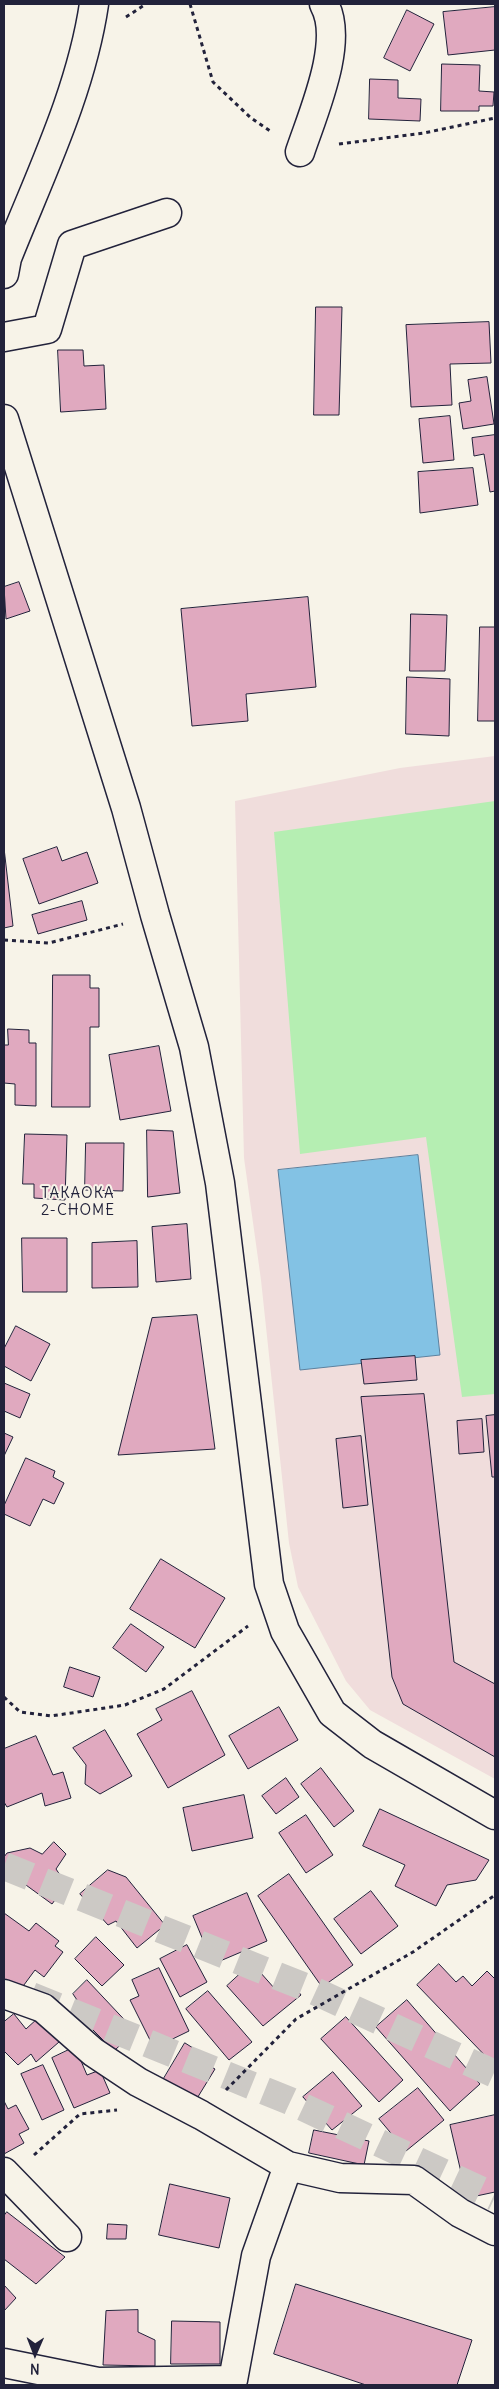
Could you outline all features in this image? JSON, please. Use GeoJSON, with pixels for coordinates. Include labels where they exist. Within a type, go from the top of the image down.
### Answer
{"type":"FeatureCollection","features":[{"type":"Feature","properties":{"kind":"street"},"geometry":{"type":"LineString","coordinates":[[4,274],[7,258],[70,100],[88,42],[94,4]]}},
{"type":"Feature","properties":{"kind":"street"},"geometry":{"type":"LineString","coordinates":[[300,152],[329,64],[330,15],[324,4]]}},
{"type":"Feature","properties":{"kind":"street"},"geometry":{"type":"LineString","coordinates":[[4,337],[47,329],[72,245],[167,213]]}},
{"type":"Feature","properties":{"kind":"street"},"geometry":{"type":"LineString","coordinates":[[4,419],[126,808],[194,1047],[220,1183],[269,1584],[285,1631],[332,1713],[372,1744],[495,1815]]}},
{"type":"Feature","properties":{"kind":"street"},"geometry":{"type":"LineString","coordinates":[[4,1994],[43,2008],[93,2052],[146,2085],[288,2166],[340,2178],[414,2180],[460,2213],[495,2231]]}},
{"type":"Feature","properties":{"kind":"street"},"geometry":{"type":"LineString","coordinates":[[4,2363],[98,2382],[233,2380],[256,2256],[288,2166]]}},
{"type":"Feature","properties":{"kind":"street"},"geometry":{"type":"LineString","coordinates":[[6,2174],[67,2237]]}},
{"type":"Feature","properties":{"kind":"street"},"geometry":{"type":"LineString","coordinates":[[4,2378],[4,2385]]}},
{"type":"Feature","properties":{"kind":"path"},"geometry":{"type":"LineString","coordinates":[[4,940],[49,943],[155,915]]}},
{"type":"Feature","properties":{"kind":"path"},"geometry":{"type":"LineString","coordinates":[[4,1697],[20,1712],[51,1716],[125,1705],[164,1689],[276,1604]]}},
{"type":"Feature","properties":{"kind":"path"},"geometry":{"type":"LineString","coordinates":[[201,2115],[296,2018],[413,1952],[495,1895]]}},
{"type":"Feature","properties":{"kind":"path"},"geometry":{"type":"LineString","coordinates":[[6,2174],[80,2114],[117,2111],[146,2085]]}},
{"type":"Feature","properties":{"kind":"shaded area"},"geometry":{"type":"Polygon","coordinates":[[[495,756],[495,1779],[370,1710],[346,1681],[298,1587],[289,1543],[261,1280],[244,1158],[235,801],[400,768],[495,756]]]}},
{"type":"Feature","properties":{"kind":"green space"},"geometry":{"type":"Polygon","coordinates":[[[495,801],[495,1394],[462,1397],[426,1137],[300,1154],[274,832],[495,801]]]}},
{"type":"Feature","properties":{"kind":"water"},"geometry":{"type":"Polygon","coordinates":[[[418,1155],[440,1355],[300,1370],[278,1170],[418,1155]]]}},
{"type":"Feature","properties":{"kind":"building"},"geometry":{"type":"Polygon","coordinates":[[[495,7],[495,50],[448,55],[443,12],[495,7]]]}},
{"type":"Feature","properties":{"kind":"building"},"geometry":{"type":"Polygon","coordinates":[[[407,10],[434,24],[410,71],[384,58],[407,10]]]}},
{"type":"Feature","properties":{"kind":"building"},"geometry":{"type":"Polygon","coordinates":[[[442,64],[480,65],[479,91],[494,92],[493,106],[479,106],[479,111],[441,111],[442,64]]]}},
{"type":"Feature","properties":{"kind":"building"},"geometry":{"type":"Polygon","coordinates":[[[370,79],[398,80],[398,98],[421,99],[420,121],[369,119],[370,79]]]}},
{"type":"Feature","properties":{"kind":"building"},"geometry":{"type":"Polygon","coordinates":[[[316,307],[342,307],[339,415],[314,415],[316,307]]]}},
{"type":"Feature","properties":{"kind":"building"},"geometry":{"type":"Polygon","coordinates":[[[489,322],[491,363],[450,364],[452,405],[411,407],[406,325],[489,322]]]}},
{"type":"Feature","properties":{"kind":"building"},"geometry":{"type":"Polygon","coordinates":[[[58,350],[83,350],[84,366],[104,365],[106,409],[61,412],[58,350]]]}},
{"type":"Feature","properties":{"kind":"building"},"geometry":{"type":"Polygon","coordinates":[[[487,377],[494,424],[463,429],[459,403],[471,401],[468,380],[487,377]]]}},
{"type":"Feature","properties":{"kind":"building"},"geometry":{"type":"Polygon","coordinates":[[[450,416],[454,460],[423,463],[419,419],[450,416]]]}},
{"type":"Feature","properties":{"kind":"building"},"geometry":{"type":"Polygon","coordinates":[[[495,435],[495,491],[490,492],[484,454],[474,456],[472,438],[495,435]]]}},
{"type":"Feature","properties":{"kind":"building"},"geometry":{"type":"Polygon","coordinates":[[[473,468],[478,505],[420,513],[418,472],[473,468]]]}},
{"type":"Feature","properties":{"kind":"building"},"geometry":{"type":"Polygon","coordinates":[[[19,582],[30,611],[6,619],[4,587],[19,582]]]}},
{"type":"Feature","properties":{"kind":"building"},"geometry":{"type":"Polygon","coordinates":[[[308,597],[316,687],[246,694],[248,721],[192,726],[181,609],[308,597]]]}},
{"type":"Feature","properties":{"kind":"building"},"geometry":{"type":"Polygon","coordinates":[[[411,614],[447,615],[445,671],[410,671],[411,614]]]}},
{"type":"Feature","properties":{"kind":"building"},"geometry":{"type":"Polygon","coordinates":[[[480,627],[495,627],[495,721],[478,721],[480,627]]]}},
{"type":"Feature","properties":{"kind":"building"},"geometry":{"type":"Polygon","coordinates":[[[407,677],[450,679],[449,736],[406,734],[407,677]]]}},
{"type":"Feature","properties":{"kind":"building"},"geometry":{"type":"Polygon","coordinates":[[[57,847],[62,861],[87,852],[98,883],[39,904],[23,859],[57,847]]]}},
{"type":"Feature","properties":{"kind":"building"},"geometry":{"type":"Polygon","coordinates":[[[4,848],[13,926],[4,928],[4,848]]]}},
{"type":"Feature","properties":{"kind":"building"},"geometry":{"type":"Polygon","coordinates":[[[82,901],[87,920],[38,934],[32,915],[82,901]]]}},
{"type":"Feature","properties":{"kind":"building"},"geometry":{"type":"Polygon","coordinates":[[[53,975],[90,975],[90,988],[99,988],[99,1027],[90,1027],[90,1107],[52,1107],[53,975]]]}},
{"type":"Feature","properties":{"kind":"building"},"geometry":{"type":"Polygon","coordinates":[[[8,1029],[29,1030],[29,1043],[36,1043],[36,1106],[15,1105],[15,1084],[4,1083],[4,1045],[8,1045],[8,1029]]]}},
{"type":"Feature","properties":{"kind":"building"},"geometry":{"type":"Polygon","coordinates":[[[159,1046],[171,1111],[120,1120],[109,1055],[159,1046]]]}},
{"type":"Feature","properties":{"kind":"building"},"geometry":{"type":"Polygon","coordinates":[[[147,1130],[173,1131],[180,1193],[148,1197],[147,1130]]]}},
{"type":"Feature","properties":{"kind":"building"},"geometry":{"type":"Polygon","coordinates":[[[25,1134],[67,1135],[65,1200],[34,1198],[34,1184],[23,1184],[25,1134]]]}},
{"type":"Feature","properties":{"kind":"building"},"geometry":{"type":"Polygon","coordinates":[[[86,1143],[124,1143],[123,1191],[85,1190],[86,1143]]]}},
{"type":"Feature","properties":{"kind":"building"},"geometry":{"type":"Polygon","coordinates":[[[187,1224],[191,1279],[156,1282],[152,1227],[187,1224]]]}},
{"type":"Feature","properties":{"kind":"building"},"geometry":{"type":"Polygon","coordinates":[[[22,1238],[67,1238],[67,1292],[23,1292],[22,1238]]]}},
{"type":"Feature","properties":{"kind":"building"},"geometry":{"type":"Polygon","coordinates":[[[137,1241],[138,1287],[92,1288],[92,1243],[137,1241]]]}},
{"type":"Feature","properties":{"kind":"building"},"geometry":{"type":"Polygon","coordinates":[[[197,1315],[215,1449],[118,1455],[152,1318],[197,1315]]]}},
{"type":"Feature","properties":{"kind":"building"},"geometry":{"type":"Polygon","coordinates":[[[16,1326],[50,1344],[31,1381],[4,1366],[4,1349],[16,1326]]]}},
{"type":"Feature","properties":{"kind":"building"},"geometry":{"type":"Polygon","coordinates":[[[415,1356],[417,1380],[364,1384],[361,1360],[415,1356]]]}},
{"type":"Feature","properties":{"kind":"building"},"geometry":{"type":"Polygon","coordinates":[[[4,1383],[30,1394],[20,1418],[4,1411],[4,1383]]]}},
{"type":"Feature","properties":{"kind":"building"},"geometry":{"type":"Polygon","coordinates":[[[424,1394],[454,1662],[495,1684],[495,1757],[403,1704],[392,1677],[361,1397],[424,1394]]]}},
{"type":"Feature","properties":{"kind":"building"},"geometry":{"type":"Polygon","coordinates":[[[495,1415],[495,1477],[492,1477],[486,1416],[495,1415]]]}},
{"type":"Feature","properties":{"kind":"building"},"geometry":{"type":"Polygon","coordinates":[[[482,1419],[484,1452],[459,1454],[457,1421],[482,1419]]]}},
{"type":"Feature","properties":{"kind":"building"},"geometry":{"type":"Polygon","coordinates":[[[4,1433],[13,1437],[4,1456],[4,1433]]]}},
{"type":"Feature","properties":{"kind":"building"},"geometry":{"type":"Polygon","coordinates":[[[361,1436],[368,1505],[343,1508],[336,1439],[361,1436]]]}},
{"type":"Feature","properties":{"kind":"building"},"geometry":{"type":"Polygon","coordinates":[[[26,1458],[55,1471],[53,1477],[64,1483],[54,1504],[43,1499],[30,1526],[4,1514],[4,1506],[26,1458]]]}},
{"type":"Feature","properties":{"kind":"building"},"geometry":{"type":"Polygon","coordinates":[[[161,1559],[225,1598],[195,1648],[130,1609],[161,1559]]]}},
{"type":"Feature","properties":{"kind":"building"},"geometry":{"type":"Polygon","coordinates":[[[131,1624],[164,1647],[146,1672],[113,1648],[131,1624]]]}},
{"type":"Feature","properties":{"kind":"building"},"geometry":{"type":"Polygon","coordinates":[[[70,1667],[100,1677],[93,1697],[64,1687],[70,1667]]]}},
{"type":"Feature","properties":{"kind":"building"},"geometry":{"type":"Polygon","coordinates":[[[192,1691],[225,1755],[168,1788],[137,1734],[162,1720],[156,1709],[192,1691]]]}},
{"type":"Feature","properties":{"kind":"building"},"geometry":{"type":"Polygon","coordinates":[[[279,1707],[298,1740],[248,1769],[229,1736],[279,1707]]]}},
{"type":"Feature","properties":{"kind":"building"},"geometry":{"type":"Polygon","coordinates":[[[105,1730],[132,1776],[100,1794],[85,1784],[86,1765],[73,1748],[105,1730]]]}},
{"type":"Feature","properties":{"kind":"building"},"geometry":{"type":"Polygon","coordinates":[[[36,1736],[53,1775],[63,1772],[71,1798],[45,1806],[42,1793],[7,1807],[4,1802],[4,1749],[36,1736]]]}},
{"type":"Feature","properties":{"kind":"building"},"geometry":{"type":"Polygon","coordinates":[[[321,1768],[354,1811],[334,1827],[301,1784],[321,1768]]]}},
{"type":"Feature","properties":{"kind":"building"},"geometry":{"type":"Polygon","coordinates":[[[286,1778],[299,1797],[276,1814],[262,1796],[286,1778]]]}},
{"type":"Feature","properties":{"kind":"building"},"geometry":{"type":"Polygon","coordinates":[[[244,1795],[253,1838],[192,1851],[183,1808],[244,1795]]]}},
{"type":"Feature","properties":{"kind":"building"},"geometry":{"type":"Polygon","coordinates":[[[380,1809],[489,1860],[476,1880],[447,1885],[436,1906],[395,1886],[405,1865],[363,1846],[380,1809]]]}},
{"type":"Feature","properties":{"kind":"building"},"geometry":{"type":"Polygon","coordinates":[[[306,1815],[333,1855],[306,1873],[279,1833],[306,1815]]]}},
{"type":"Feature","properties":{"kind":"building"},"geometry":{"type":"Polygon","coordinates":[[[54,1842],[66,1854],[56,1869],[62,1878],[54,1887],[61,1892],[52,1904],[4,1869],[4,1857],[7,1853],[30,1848],[42,1854],[54,1842]]]}},
{"type":"Feature","properties":{"kind":"building"},"geometry":{"type":"Polygon","coordinates":[[[108,1870],[126,1877],[165,1925],[137,1948],[116,1921],[108,1925],[80,1894],[108,1870]]]}},
{"type":"Feature","properties":{"kind":"building"},"geometry":{"type":"Polygon","coordinates":[[[289,1874],[353,1965],[322,1987],[258,1896],[289,1874]]]}},
{"type":"Feature","properties":{"kind":"building"},"geometry":{"type":"Polygon","coordinates":[[[371,1891],[398,1926],[361,1954],[334,1919],[371,1891]]]}},
{"type":"Feature","properties":{"kind":"building"},"geometry":{"type":"Polygon","coordinates":[[[247,1893],[267,1941],[213,1964],[193,1916],[247,1893]]]}},
{"type":"Feature","properties":{"kind":"building"},"geometry":{"type":"Polygon","coordinates":[[[4,1913],[29,1931],[36,1923],[59,1941],[55,1946],[63,1952],[44,1977],[35,1970],[18,1993],[4,1983],[4,1913]]]}},
{"type":"Feature","properties":{"kind":"building"},"geometry":{"type":"Polygon","coordinates":[[[96,1937],[124,1965],[102,1986],[75,1959],[96,1937]]]}},
{"type":"Feature","properties":{"kind":"building"},"geometry":{"type":"Polygon","coordinates":[[[187,1945],[207,1982],[180,1997],[160,1959],[187,1945]]]}},
{"type":"Feature","properties":{"kind":"building"},"geometry":{"type":"Polygon","coordinates":[[[252,1963],[275,1989],[288,1978],[301,1995],[263,2026],[227,1986],[252,1963]]]}},
{"type":"Feature","properties":{"kind":"building"},"geometry":{"type":"Polygon","coordinates":[[[439,1964],[456,1982],[463,1976],[472,1986],[487,1971],[495,1979],[495,2066],[417,1985],[439,1964]]]}},
{"type":"Feature","properties":{"kind":"building"},"geometry":{"type":"Polygon","coordinates":[[[159,1968],[189,2031],[154,2048],[130,2000],[139,1996],[132,1980],[159,1968]]]}},
{"type":"Feature","properties":{"kind":"building"},"geometry":{"type":"Polygon","coordinates":[[[87,1980],[135,2031],[114,2051],[74,2011],[79,2003],[73,1994],[87,1980]]]}},
{"type":"Feature","properties":{"kind":"building"},"geometry":{"type":"Polygon","coordinates":[[[208,1991],[252,2042],[229,2060],[186,2009],[208,1991]]]}},
{"type":"Feature","properties":{"kind":"building"},"geometry":{"type":"Polygon","coordinates":[[[407,2000],[480,2084],[450,2111],[376,2027],[407,2000]]]}},
{"type":"Feature","properties":{"kind":"building"},"geometry":{"type":"Polygon","coordinates":[[[14,2014],[26,2029],[38,2018],[59,2042],[36,2062],[31,2054],[18,2065],[4,2051],[4,2022],[14,2014]]]}},
{"type":"Feature","properties":{"kind":"building"},"geometry":{"type":"Polygon","coordinates":[[[346,2017],[403,2080],[379,2102],[321,2039],[346,2017]]]}},
{"type":"Feature","properties":{"kind":"building"},"geometry":{"type":"Polygon","coordinates":[[[185,2043],[201,2053],[197,2059],[215,2069],[196,2100],[163,2080],[185,2043]]]}},
{"type":"Feature","properties":{"kind":"building"},"geometry":{"type":"Polygon","coordinates":[[[75,2047],[87,2075],[100,2070],[110,2093],[74,2108],[52,2058],[75,2047]]]}},
{"type":"Feature","properties":{"kind":"building"},"geometry":{"type":"Polygon","coordinates":[[[43,2065],[64,2110],[42,2120],[21,2074],[43,2065]]]}},
{"type":"Feature","properties":{"kind":"building"},"geometry":{"type":"Polygon","coordinates":[[[333,2072],[362,2106],[332,2130],[303,2097],[333,2072]]]}},
{"type":"Feature","properties":{"kind":"building"},"geometry":{"type":"Polygon","coordinates":[[[418,2088],[444,2120],[406,2151],[379,2119],[418,2088]]]}},
{"type":"Feature","properties":{"kind":"building"},"geometry":{"type":"Polygon","coordinates":[[[4,2101],[8,2109],[16,2105],[29,2129],[19,2134],[24,2143],[4,2154],[4,2101]]]}},
{"type":"Feature","properties":{"kind":"building"},"geometry":{"type":"Polygon","coordinates":[[[495,2115],[495,2192],[467,2198],[450,2125],[495,2115]]]}},
{"type":"Feature","properties":{"kind":"building"},"geometry":{"type":"Polygon","coordinates":[[[314,2130],[369,2141],[364,2165],[309,2153],[314,2130]]]}},
{"type":"Feature","properties":{"kind":"building"},"geometry":{"type":"Polygon","coordinates":[[[170,2184],[230,2198],[219,2248],[159,2235],[170,2184]]]}},
{"type":"Feature","properties":{"kind":"building"},"geometry":{"type":"Polygon","coordinates":[[[7,2212],[65,2257],[36,2284],[4,2259],[4,2216],[7,2212]]]}},
{"type":"Feature","properties":{"kind":"building"},"geometry":{"type":"Polygon","coordinates":[[[108,2224],[127,2225],[126,2239],[107,2239],[108,2224]]]}},
{"type":"Feature","properties":{"kind":"building"},"geometry":{"type":"Polygon","coordinates":[[[296,2284],[472,2340],[457,2385],[366,2385],[274,2354],[296,2284]]]}},
{"type":"Feature","properties":{"kind":"building"},"geometry":{"type":"Polygon","coordinates":[[[4,2285],[16,2298],[4,2311],[4,2285]]]}},
{"type":"Feature","properties":{"kind":"building"},"geometry":{"type":"Polygon","coordinates":[[[138,2310],[138,2332],[155,2340],[155,2366],[103,2365],[106,2311],[138,2310]]]}},
{"type":"Feature","properties":{"kind":"building"},"geometry":{"type":"Polygon","coordinates":[[[172,2321],[220,2322],[220,2364],[171,2364],[172,2321]]]}},
{"type":"Feature","properties":{"kind":"tunnel"},"geometry":{"type":"LineString","coordinates":[[4,1866],[310,1989],[495,2074]]}},
{"type":"Feature","properties":{"kind":"tunnel"},"geometry":{"type":"LineString","coordinates":[[31,1996],[290,2101],[495,2197]]}},
{"type":"Feature","properties":{"kind":"district","name":"TAKAOKA 2-CHOME"},"geometry":{"type":"Point","coordinates":[78,1202]}}]}
